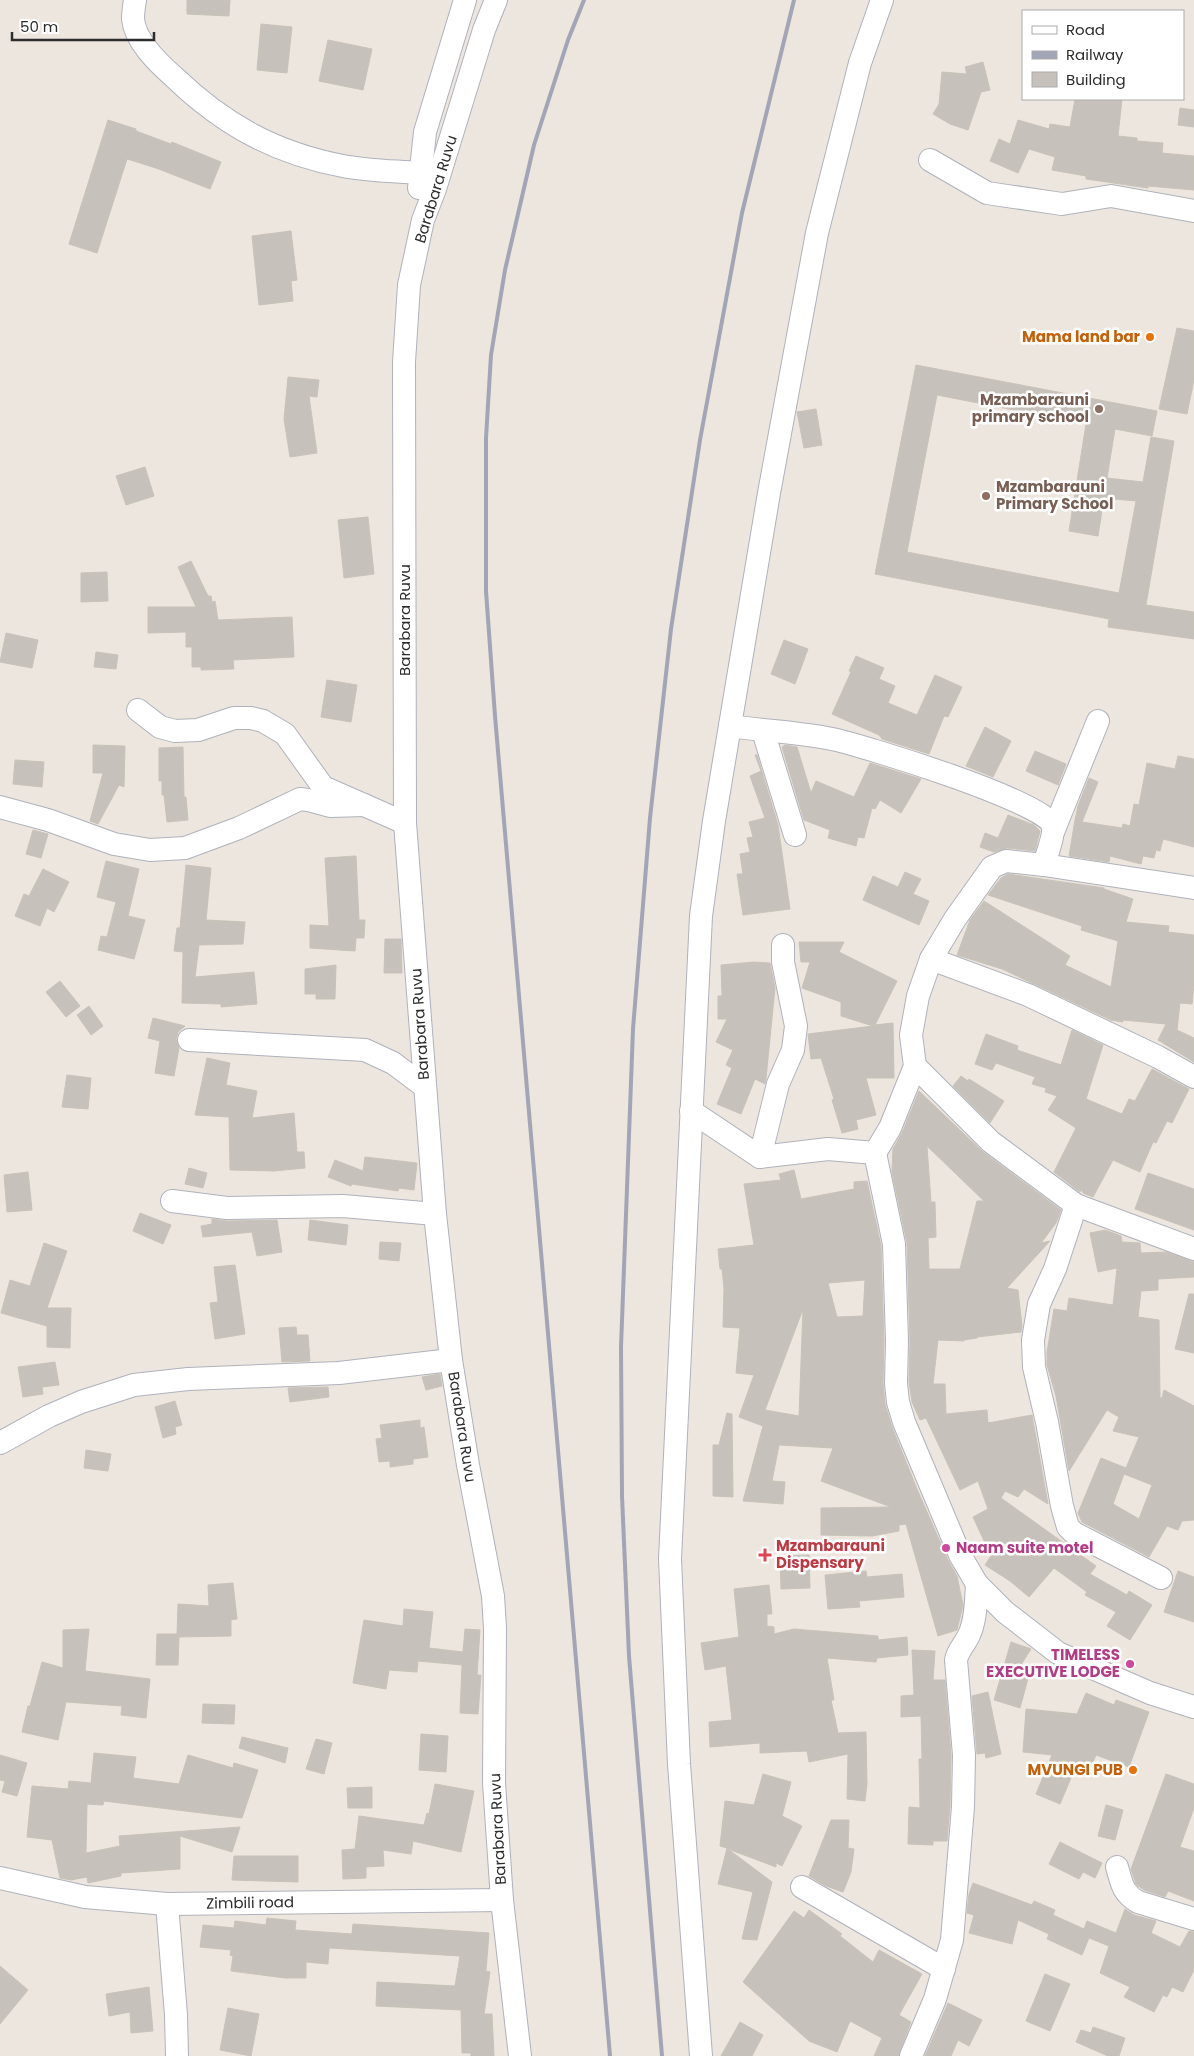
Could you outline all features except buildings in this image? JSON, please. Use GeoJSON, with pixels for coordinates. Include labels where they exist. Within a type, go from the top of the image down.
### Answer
{"type":"FeatureCollection","features":[{"type":"Feature","properties":{"kind":"street"},"geometry":{"type":"LineString","coordinates":[[135,0],[133,20],[144,48],[188,91],[220,117],[252,137],[295,154],[344,166],[419,173]]}},
{"type":"Feature","properties":{"kind":"street"},"geometry":{"type":"LineString","coordinates":[[423,220],[419,193],[419,173],[425,132],[465,0]]}},
{"type":"Feature","properties":{"kind":"street","name":"Barabara Ruvu"},"geometry":{"type":"LineString","coordinates":[[496,0],[484,30],[435,189],[423,220],[409,285],[404,362],[405,823],[435,1214],[451,1360],[468,1465],[493,1596],[495,1628],[494,1783],[502,1900],[520,2056]]}},
{"type":"Feature","properties":{"kind":"street"},"geometry":{"type":"LineString","coordinates":[[701,2056],[679,1764],[670,1559],[701,916],[714,821],[767,502],[817,232],[860,63],[882,0]]}},
{"type":"Feature","properties":{"kind":"street"},"geometry":{"type":"LineString","coordinates":[[930,160],[987,193],[1062,204],[1111,196],[1194,211]]}},
{"type":"Feature","properties":{"kind":"street"},"geometry":{"type":"LineString","coordinates":[[138,710],[160,727],[175,731],[198,730],[234,718],[251,718],[264,721],[285,734],[323,787],[405,823]]}},
{"type":"Feature","properties":{"kind":"street"},"geometry":{"type":"LineString","coordinates":[[1044,865],[1053,832],[1098,721]]}},
{"type":"Feature","properties":{"kind":"street"},"geometry":{"type":"LineString","coordinates":[[730,726],[831,739],[889,754],[954,776],[1016,802],[1045,818],[1052,824],[1053,832]]}},
{"type":"Feature","properties":{"kind":"street"},"geometry":{"type":"LineString","coordinates":[[763,731],[784,796],[794,835]]}},
{"type":"Feature","properties":{"kind":"street"},"geometry":{"type":"LineString","coordinates":[[0,807],[48,820],[114,844],[150,850],[185,848],[239,828],[300,799],[330,806],[364,805]]}},
{"type":"Feature","properties":{"kind":"street"},"geometry":{"type":"LineString","coordinates":[[1194,888],[1044,865],[1006,862],[992,867],[955,919],[931,959],[918,996],[911,1035],[915,1066],[890,1128],[875,1153],[894,1244],[896,1383],[898,1402],[904,1422],[960,1555],[977,1584],[1005,1612],[1058,1653],[1150,1693],[1194,1707]]}},
{"type":"Feature","properties":{"kind":"street"},"geometry":{"type":"LineString","coordinates":[[760,1157],[778,1084],[792,1050],[796,1026],[783,962],[783,945]]}},
{"type":"Feature","properties":{"kind":"street"},"geometry":{"type":"LineString","coordinates":[[931,959],[1028,995],[1158,1057],[1194,1077]]}},
{"type":"Feature","properties":{"kind":"street"},"geometry":{"type":"LineString","coordinates":[[189,1040],[365,1050],[393,1063],[425,1087]]}},
{"type":"Feature","properties":{"kind":"street"},"geometry":{"type":"LineString","coordinates":[[915,1066],[991,1142],[1076,1205],[1194,1249]]}},
{"type":"Feature","properties":{"kind":"street"},"geometry":{"type":"LineString","coordinates":[[691,1111],[760,1157],[828,1148],[875,1153]]}},
{"type":"Feature","properties":{"kind":"street"},"geometry":{"type":"LineString","coordinates":[[172,1201],[227,1208],[343,1206],[435,1214]]}},
{"type":"Feature","properties":{"kind":"street"},"geometry":{"type":"LineString","coordinates":[[1076,1205],[1054,1269],[1039,1304],[1033,1340],[1034,1366],[1062,1506],[1068,1527],[1074,1533],[1161,1578]]}},
{"type":"Feature","properties":{"kind":"street"},"geometry":{"type":"LineString","coordinates":[[0,1443],[49,1416],[81,1402],[134,1385],[188,1379],[339,1373],[451,1360]]}},
{"type":"Feature","properties":{"kind":"street"},"geometry":{"type":"LineString","coordinates":[[911,2056],[934,1999],[952,1940],[963,1807],[964,1755],[956,1660],[957,1654],[970,1635],[977,1584]]}},
{"type":"Feature","properties":{"kind":"street"},"geometry":{"type":"LineString","coordinates":[[1116,1867],[1124,1892],[1130,1897],[1138,1902],[1194,1919]]}},
{"type":"Feature","properties":{"kind":"street","name":"Zimbili road"},"geometry":{"type":"LineString","coordinates":[[0,1878],[85,1897],[168,1904],[502,1900]]}},
{"type":"Feature","properties":{"kind":"street"},"geometry":{"type":"LineString","coordinates":[[802,1888],[944,1969]]}},
{"type":"Feature","properties":{"kind":"street"},"geometry":{"type":"LineString","coordinates":[[168,1904],[177,2056]]}},
{"type":"Feature","properties":{"kind":"railway"},"geometry":{"type":"LineString","coordinates":[[584,0],[568,40],[534,145],[505,270],[491,355],[486,438],[486,591],[495,716],[610,2056]]}},
{"type":"Feature","properties":{"kind":"railway"},"geometry":{"type":"LineString","coordinates":[[662,2056],[629,1656],[622,1496],[621,1347],[633,1029],[650,818],[671,629],[700,440],[742,213],[794,0]]}},
{"type":"Feature","properties":{"kind":"place","name":"Mama land bar"},"geometry":{"type":"Point","coordinates":[1150,337]}},
{"type":"Feature","properties":{"kind":"place","name":"Mzambarauni primary school"},"geometry":{"type":"Point","coordinates":[1099,409]}},
{"type":"Feature","properties":{"kind":"place","name":"Mzambarauni Primary School"},"geometry":{"type":"Point","coordinates":[986,496]}},
{"type":"Feature","properties":{"kind":"place","name":"Naam suite motel"},"geometry":{"type":"Point","coordinates":[946,1548]}},
{"type":"Feature","properties":{"kind":"place","name":"Mzambarauni Dispensary"},"geometry":{"type":"Point","coordinates":[765,1555]}},
{"type":"Feature","properties":{"kind":"place","name":"TIMELESS EXECUTIVE LODGE"},"geometry":{"type":"Point","coordinates":[1130,1664]}},
{"type":"Feature","properties":{"kind":"place","name":"MVUNGI PUB"},"geometry":{"type":"Point","coordinates":[1133,1770]}}]}
